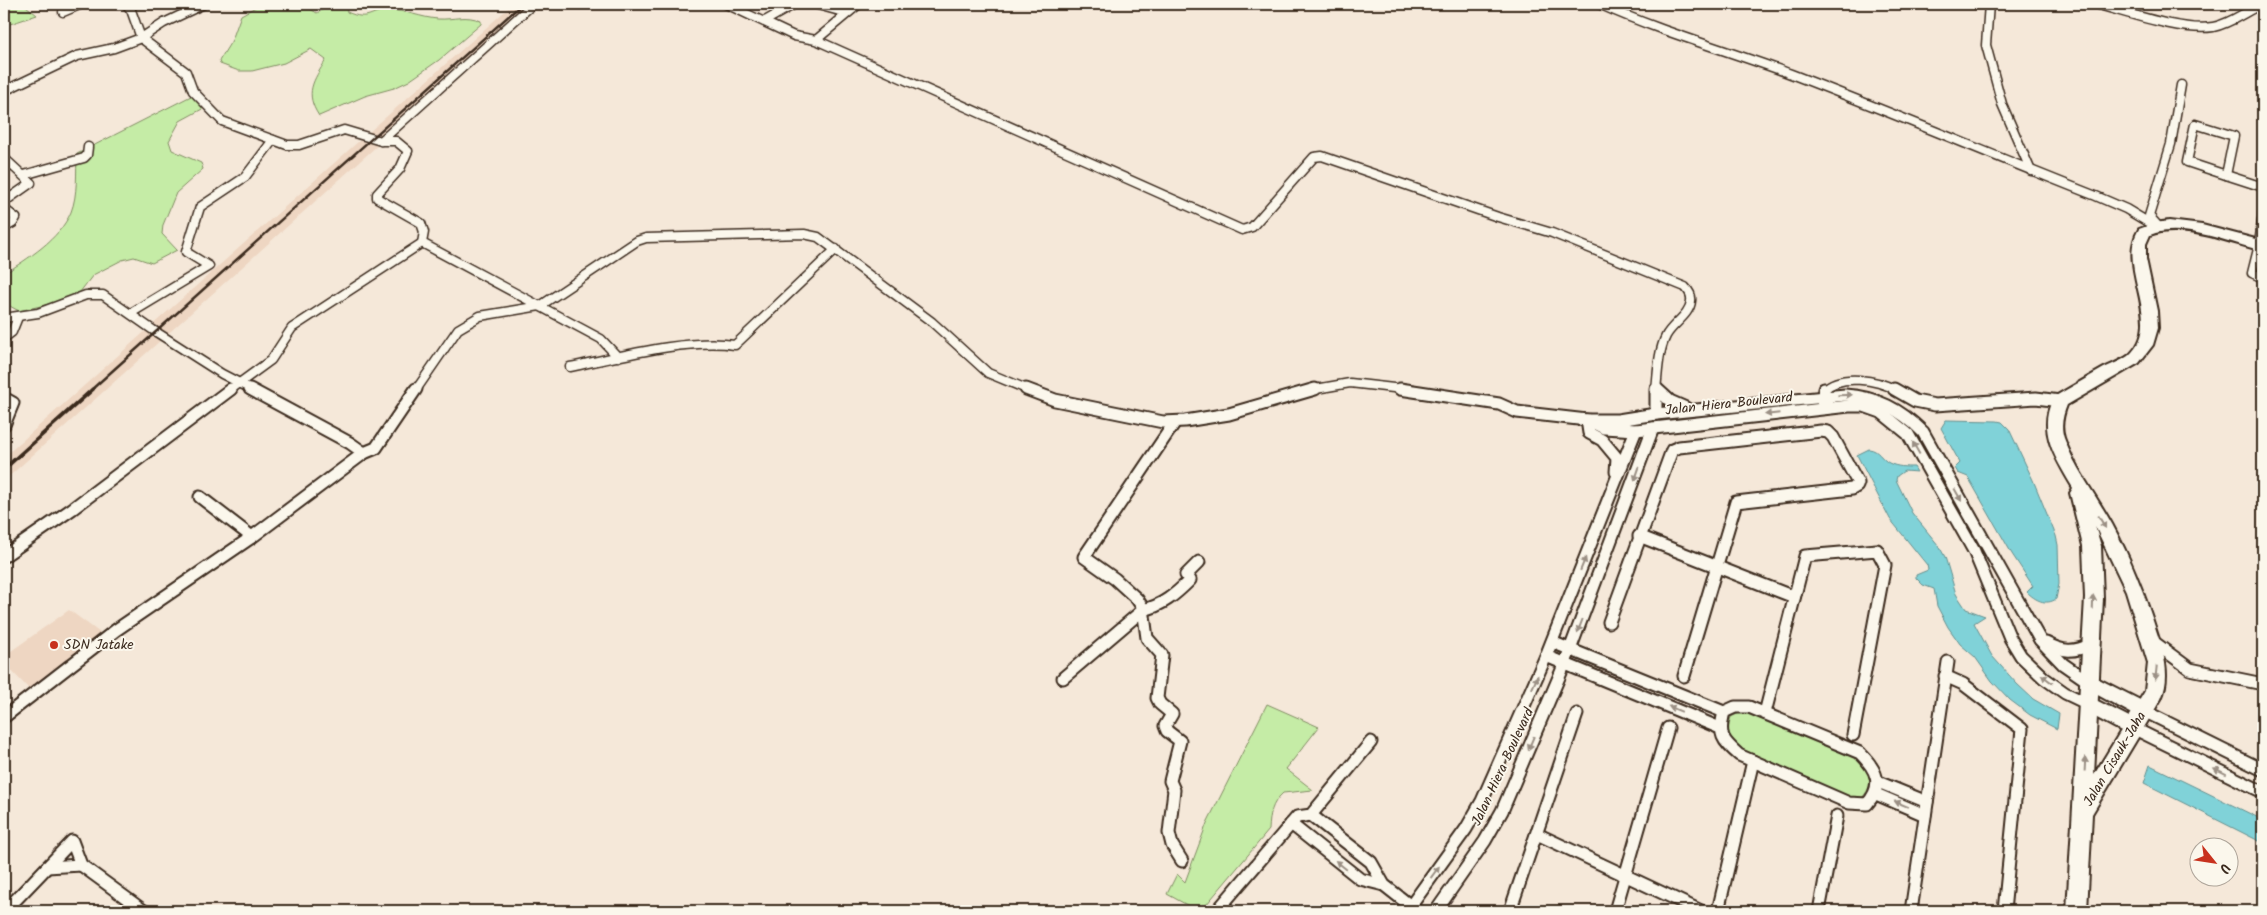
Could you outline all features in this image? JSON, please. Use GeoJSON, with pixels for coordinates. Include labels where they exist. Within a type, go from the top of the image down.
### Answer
{"type":"FeatureCollection","features":[{"type":"Feature","properties":{"kind":"main road"},"geometry":{"type":"LineString","coordinates":[[2068,464],[2055,436],[2054,419],[2060,401],[2134,359],[2145,346],[2150,333],[2151,320],[2139,245],[2144,232],[2157,227],[2175,226],[2210,232],[2261,245]]}},
{"type":"Feature","properties":{"kind":"main road","name":"Jalan Cisauk-Jaha"},"geometry":{"type":"LineString","coordinates":[[2068,464],[2106,529],[2135,591],[2158,663],[2154,693],[2082,813]]}},
{"type":"Feature","properties":{"kind":"main road","name":"Jalan Cisauk-Jaha"},"geometry":{"type":"LineString","coordinates":[[2068,464],[2081,500],[2092,546],[2094,598],[2082,813]]}},
{"type":"Feature","properties":{"kind":"main road"},"geometry":{"type":"LineString","coordinates":[[2089,682],[2144,711]]}},
{"type":"Feature","properties":{"kind":"main road"},"geometry":{"type":"LineString","coordinates":[[2088,704],[2133,728]]}},
{"type":"Feature","properties":{"kind":"main road"},"geometry":{"type":"LineString","coordinates":[[2077,911],[2082,813]]}},
{"type":"Feature","properties":{"kind":"street"},"geometry":{"type":"LineString","coordinates":[[63,12],[82,4]]}},
{"type":"Feature","properties":{"kind":"street"},"geometry":{"type":"LineString","coordinates":[[4,556],[42,532],[276,356],[292,328],[422,243],[424,227],[421,223],[377,198],[377,194],[403,166],[408,151],[406,148],[396,141],[381,141],[344,130],[292,146],[220,120],[193,91],[186,72],[141,38],[131,10],[126,4]]}},
{"type":"Feature","properties":{"kind":"street"},"geometry":{"type":"LineString","coordinates":[[4,92],[77,56],[114,48],[141,38],[156,27],[204,4]]}},
{"type":"Feature","properties":{"kind":"street"},"geometry":{"type":"LineString","coordinates":[[381,141],[533,4]]}},
{"type":"Feature","properties":{"kind":"street"},"geometry":{"type":"LineString","coordinates":[[4,717],[116,630],[252,538],[364,453],[376,448],[458,329],[480,316],[540,306],[637,241],[646,238],[804,234],[818,237],[932,322],[988,373],[1004,381],[1056,400],[1163,422],[1211,418],[1314,389],[1350,384],[1439,394],[1500,404],[1517,412],[1587,420],[1604,428],[1636,430],[1653,428],[1651,415],[1659,406],[1657,389],[1665,337],[1693,301],[1692,296],[1685,288],[1552,233],[1492,215],[1322,156],[1314,157],[1252,227],[1242,230],[816,40],[794,36],[726,4]]}},
{"type":"Feature","properties":{"kind":"street"},"geometry":{"type":"LineString","coordinates":[[765,21],[796,4]]}},
{"type":"Feature","properties":{"kind":"street"},"geometry":{"type":"LineString","coordinates":[[814,4],[847,12]]}},
{"type":"Feature","properties":{"kind":"street"},"geometry":{"type":"LineString","coordinates":[[816,40],[847,12],[859,4]]}},
{"type":"Feature","properties":{"kind":"street"},"geometry":{"type":"LineString","coordinates":[[1600,4],[1637,22],[1759,62],[1879,108],[2126,209],[2157,227]]}},
{"type":"Feature","properties":{"kind":"street"},"geometry":{"type":"LineString","coordinates":[[1989,4],[1986,45],[2002,104],[2031,171]]}},
{"type":"Feature","properties":{"kind":"street"},"geometry":{"type":"LineString","coordinates":[[2095,4],[2204,28],[2221,24],[2262,4]]}},
{"type":"Feature","properties":{"kind":"street"},"geometry":{"type":"LineString","coordinates":[[2157,227],[2149,216],[2171,144],[2180,85]]}},
{"type":"Feature","properties":{"kind":"street"},"geometry":{"type":"LineString","coordinates":[[2226,175],[2234,136],[2195,124],[2187,162],[2226,175],[2263,187]]}},
{"type":"Feature","properties":{"kind":"street"},"geometry":{"type":"LineString","coordinates":[[131,313],[209,266],[186,252],[200,207],[245,177],[272,140]]}},
{"type":"Feature","properties":{"kind":"street"},"geometry":{"type":"LineString","coordinates":[[24,175],[84,158],[87,156],[88,147]]}},
{"type":"Feature","properties":{"kind":"street"},"geometry":{"type":"LineString","coordinates":[[4,158],[31,183],[30,186],[4,202]]}},
{"type":"Feature","properties":{"kind":"street"},"geometry":{"type":"LineString","coordinates":[[4,209],[16,218],[13,223],[4,228]]}},
{"type":"Feature","properties":{"kind":"street"},"geometry":{"type":"LineString","coordinates":[[2263,213],[2261,245],[2252,273],[2263,278]]}},
{"type":"Feature","properties":{"kind":"street"},"geometry":{"type":"LineString","coordinates":[[422,243],[600,339],[618,357]]}},
{"type":"Feature","properties":{"kind":"street"},"geometry":{"type":"LineString","coordinates":[[570,367],[618,357],[728,342],[735,345],[836,249]]}},
{"type":"Feature","properties":{"kind":"street"},"geometry":{"type":"LineString","coordinates":[[4,318],[38,313],[94,294],[103,295],[153,330],[239,384],[294,412],[350,443],[364,453]]}},
{"type":"Feature","properties":{"kind":"street"},"geometry":{"type":"LineString","coordinates":[[4,338],[12,332],[18,317]]}},
{"type":"Feature","properties":{"kind":"street"},"geometry":{"type":"LineString","coordinates":[[1830,408],[1823,397],[1824,389],[1834,383],[1859,380],[1868,380],[1888,386],[1914,400],[1942,406],[2036,398],[2060,401]]}},
{"type":"Feature","properties":{"kind":"street"},"geometry":{"type":"LineString","coordinates":[[1657,389],[1664,398],[1676,405],[1692,410]]}},
{"type":"Feature","properties":{"kind":"street","name":"Jalan Hiera Boulevard"},"geometry":{"type":"LineString","coordinates":[[1587,420],[1629,418],[1823,397],[1862,395],[1884,402],[1906,415],[1923,432],[2040,640],[2058,661],[2072,673],[2089,682]]}},
{"type":"Feature","properties":{"kind":"street"},"geometry":{"type":"LineString","coordinates":[[4,398],[13,403],[4,425]]}},
{"type":"Feature","properties":{"kind":"street","name":"Jalan Hiera Boulevard"},"geometry":{"type":"LineString","coordinates":[[1436,911],[1485,841],[1502,811],[1565,663],[1653,428],[1830,408],[1864,406],[1881,412],[1908,434],[1974,552],[2010,638],[2021,656],[2051,683],[2088,704]]}},
{"type":"Feature","properties":{"kind":"street"},"geometry":{"type":"LineString","coordinates":[[1629,418],[1636,430]]}},
{"type":"Feature","properties":{"kind":"street"},"geometry":{"type":"LineString","coordinates":[[1587,420],[1589,433],[1602,440],[1617,458],[1616,480]]}},
{"type":"Feature","properties":{"kind":"street"},"geometry":{"type":"LineString","coordinates":[[1175,422],[1084,557],[1140,603],[1143,610],[1146,637],[1152,646],[1161,651],[1157,698],[1160,704],[1172,714],[1165,726],[1167,731],[1180,741],[1170,781],[1174,790],[1169,832],[1172,845],[1182,861]]}},
{"type":"Feature","properties":{"kind":"street","name":"Jalan Hiera Boulevard"},"geometry":{"type":"LineString","coordinates":[[1411,910],[1466,829],[1482,801],[1552,642],[1636,430]]}},
{"type":"Feature","properties":{"kind":"street"},"geometry":{"type":"LineString","coordinates":[[1608,622],[1672,450],[1679,447],[1821,431],[1828,432],[1833,437],[1858,483],[1857,486],[1852,489],[1736,502],[1684,676]]}},
{"type":"Feature","properties":{"kind":"street"},"geometry":{"type":"LineString","coordinates":[[200,497],[252,538]]}},
{"type":"Feature","properties":{"kind":"street"},"geometry":{"type":"LineString","coordinates":[[1639,536],[1794,597]]}},
{"type":"Feature","properties":{"kind":"street"},"geometry":{"type":"LineString","coordinates":[[1764,713],[1805,556],[1877,550],[1885,565],[1852,735]]}},
{"type":"Feature","properties":{"kind":"street"},"geometry":{"type":"LineString","coordinates":[[1063,678],[1143,610],[1152,609],[1176,594],[1190,580],[1186,575],[1198,562]]}},
{"type":"Feature","properties":{"kind":"street"},"geometry":{"type":"LineString","coordinates":[[2040,640],[2060,651],[2078,652],[2091,644]]}},
{"type":"Feature","properties":{"kind":"street"},"geometry":{"type":"LineString","coordinates":[[2151,640],[2190,670],[2263,684]]}},
{"type":"Feature","properties":{"kind":"street"},"geometry":{"type":"LineString","coordinates":[[1552,642],[1724,712],[1735,707],[1750,707],[1860,753],[1870,763],[1877,788],[1925,815]]}},
{"type":"Feature","properties":{"kind":"street"},"geometry":{"type":"LineString","coordinates":[[1546,656],[1720,728]]}},
{"type":"Feature","properties":{"kind":"street"},"geometry":{"type":"LineString","coordinates":[[1911,911],[1948,662]]}},
{"type":"Feature","properties":{"kind":"street"},"geometry":{"type":"LineString","coordinates":[[1630,690],[1634,675]]}},
{"type":"Feature","properties":{"kind":"street"},"geometry":{"type":"LineString","coordinates":[[1945,676],[1963,684],[2022,729],[2004,911]]}},
{"type":"Feature","properties":{"kind":"street"},"geometry":{"type":"LineString","coordinates":[[2144,711],[2263,770]]}},
{"type":"Feature","properties":{"kind":"street"},"geometry":{"type":"LineString","coordinates":[[1724,712],[1720,728],[1725,743],[1739,755],[1849,803],[1867,804],[1877,788]]}},
{"type":"Feature","properties":{"kind":"street"},"geometry":{"type":"LineString","coordinates":[[1510,911],[1577,714]]}},
{"type":"Feature","properties":{"kind":"street"},"geometry":{"type":"LineString","coordinates":[[1615,911],[1668,728]]}},
{"type":"Feature","properties":{"kind":"street"},"geometry":{"type":"LineString","coordinates":[[2133,728],[2263,792]]}},
{"type":"Feature","properties":{"kind":"street"},"geometry":{"type":"LineString","coordinates":[[1217,911],[1297,817],[1310,815],[1371,742]]}},
{"type":"Feature","properties":{"kind":"street"},"geometry":{"type":"LineString","coordinates":[[1718,911],[1753,761]]}},
{"type":"Feature","properties":{"kind":"street"},"geometry":{"type":"LineString","coordinates":[[1877,788],[1927,802]]}},
{"type":"Feature","properties":{"kind":"street"},"geometry":{"type":"LineString","coordinates":[[1310,815],[1371,862],[1384,885],[1411,910]]}},
{"type":"Feature","properties":{"kind":"street"},"geometry":{"type":"LineString","coordinates":[[1819,911],[1837,816]]}},
{"type":"Feature","properties":{"kind":"street"},"geometry":{"type":"LineString","coordinates":[[1291,824],[1360,880],[1384,885]]}},
{"type":"Feature","properties":{"kind":"street"},"geometry":{"type":"LineString","coordinates":[[1536,834],[1702,911]]}},
{"type":"Feature","properties":{"kind":"street"},"geometry":{"type":"LineString","coordinates":[[5,911],[72,841],[82,865],[144,911]]}},
{"type":"Feature","properties":{"kind":"street"},"geometry":{"type":"LineString","coordinates":[[47,867],[82,865]]}},
{"type":"Feature","properties":{"kind":"shaded area"},"geometry":{"type":"Polygon","coordinates":[[[513,4],[535,4],[4,481],[4,457],[513,4]]]}},
{"type":"Feature","properties":{"kind":"shaded area","name":"SDN Jatake"},"geometry":{"type":"Polygon","coordinates":[[[69,610],[103,635],[29,689],[4,663],[4,656],[69,610]]]}},
{"type":"Feature","properties":{"kind":"green space"},"geometry":{"type":"Polygon","coordinates":[[[4,4],[30,4],[26,6],[37,15],[4,26],[4,4]]]}},
{"type":"Feature","properties":{"kind":"green space"},"geometry":{"type":"Polygon","coordinates":[[[261,4],[302,4],[317,13],[333,4],[345,4],[347,12],[360,16],[394,10],[438,19],[470,18],[481,21],[481,24],[439,60],[409,81],[394,88],[365,96],[319,116],[314,108],[311,94],[317,74],[326,60],[311,49],[284,63],[252,71],[239,71],[220,64],[219,61],[232,40],[241,15],[261,4]]]}},
{"type":"Feature","properties":{"kind":"green space"},"geometry":{"type":"Polygon","coordinates":[[[193,95],[204,108],[180,121],[169,141],[172,150],[201,163],[203,169],[176,193],[163,225],[162,234],[177,250],[152,263],[134,257],[122,260],[93,275],[80,292],[58,302],[19,311],[4,303],[4,274],[33,255],[51,240],[66,222],[71,212],[76,191],[77,154],[193,95]]]}},
{"type":"Feature","properties":{"kind":"green space"},"geometry":{"type":"Polygon","coordinates":[[[1267,704],[1319,727],[1286,769],[1313,790],[1283,793],[1279,797],[1272,810],[1269,830],[1201,911],[1198,911],[1167,894],[1177,874],[1185,882],[1207,823],[1267,704]]]}},
{"type":"Feature","properties":{"kind":"green space"},"geometry":{"type":"Polygon","coordinates":[[[1744,711],[1751,712],[1855,756],[1864,766],[1869,777],[1868,789],[1865,794],[1860,799],[1848,798],[1738,749],[1731,738],[1729,727],[1731,717],[1744,711]]]}},
{"type":"Feature","properties":{"kind":"water"},"geometry":{"type":"Polygon","coordinates":[[[1946,420],[1997,421],[2002,422],[2009,429],[2056,536],[2059,584],[2056,599],[2045,602],[2027,592],[2033,586],[2012,554],[1968,477],[1958,473],[1955,468],[1960,463],[1941,428],[1946,420]]]}},
{"type":"Feature","properties":{"kind":"water"},"geometry":{"type":"Polygon","coordinates":[[[1869,449],[1875,451],[1892,464],[1901,467],[1914,467],[1917,472],[1904,471],[1897,476],[1896,480],[1912,513],[1939,546],[1945,557],[1956,594],[1966,609],[1985,616],[1974,623],[1992,656],[2033,699],[2059,714],[2057,729],[2030,715],[2010,700],[1992,681],[1975,657],[1960,644],[1948,627],[1937,606],[1934,589],[1923,585],[1916,578],[1916,575],[1928,570],[1927,565],[1890,519],[1857,455],[1869,449]]]}},
{"type":"Feature","properties":{"kind":"water"},"geometry":{"type":"Polygon","coordinates":[[[2150,765],[2263,820],[2263,843],[2144,783],[2150,765]]]}},
{"type":"Feature","properties":{"kind":"railway"},"geometry":{"type":"LineString","coordinates":[[91,390],[522,4]]}},
{"type":"Feature","properties":{"kind":"railway"},"geometry":{"type":"LineString","coordinates":[[4,469],[93,389]]}},
{"type":"Feature","properties":{"kind":"place","name":"SDN Jatake"},"geometry":{"type":"Point","coordinates":[54,645]}}]}
